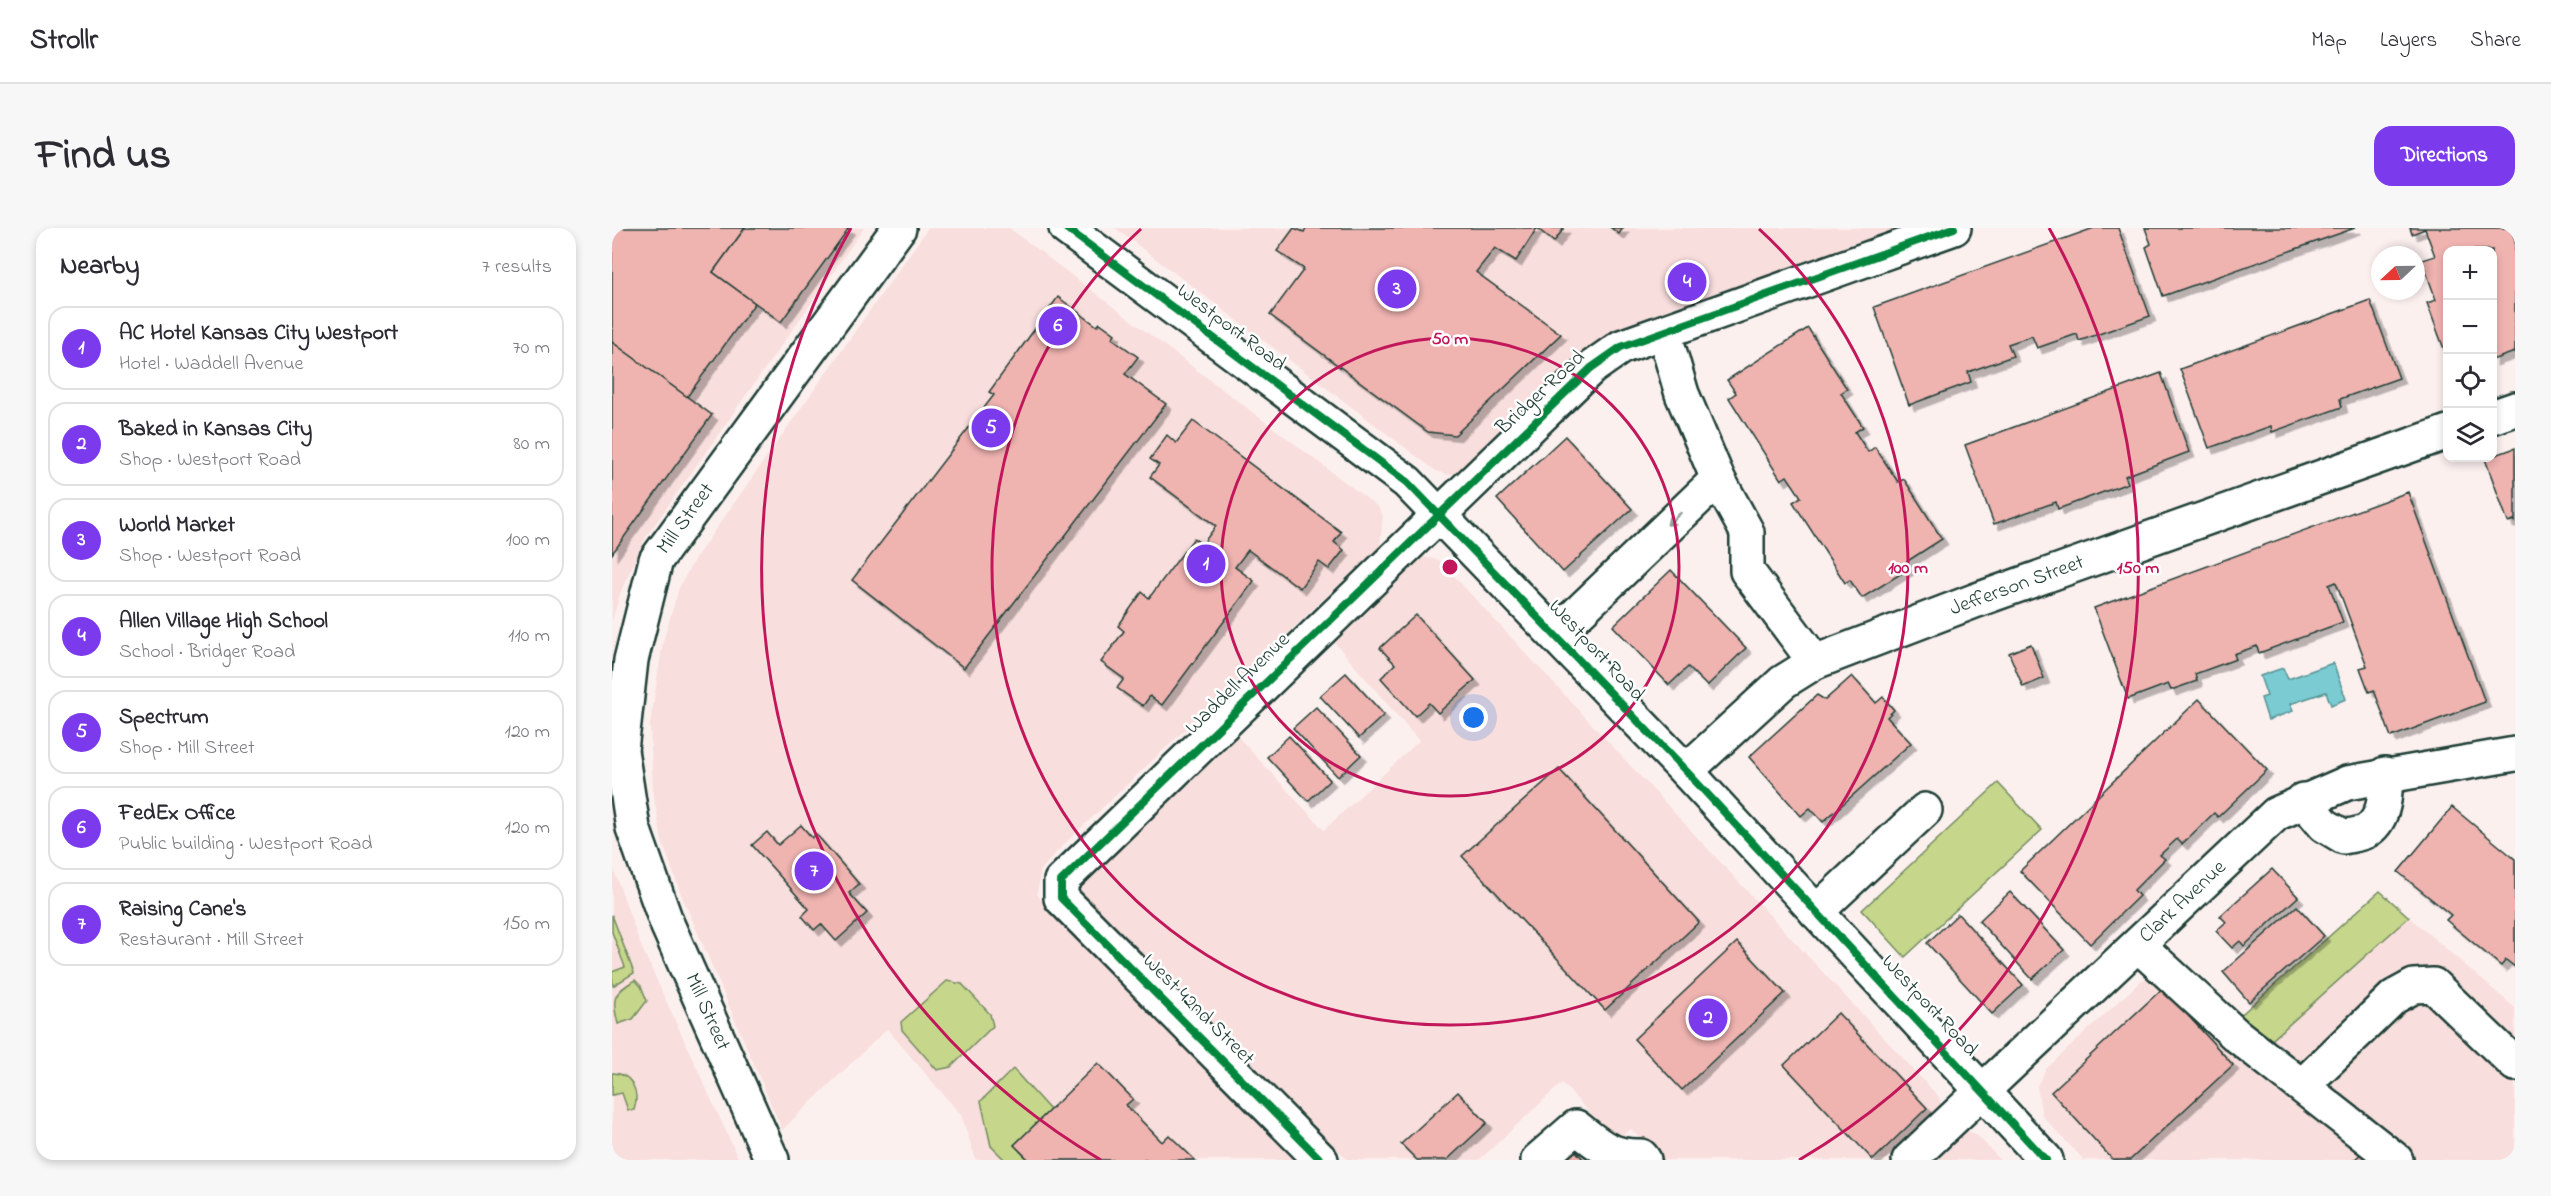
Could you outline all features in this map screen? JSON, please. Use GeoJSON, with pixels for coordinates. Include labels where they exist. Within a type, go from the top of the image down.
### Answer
{"type":"FeatureCollection","features":[{"type":"Feature","properties":{"kind":"street","name":"Mill Street"},"geometry":{"type":"LineString","coordinates":[[772,1160],[667,924],[633,828],[621,750],[631,660],[656,560],[899,228]]}},
{"type":"Feature","properties":{"kind":"street","name":"Westport Road"},"geometry":{"type":"LineString","coordinates":[[1066,228],[1407,482],[1686,771],[2046,1160]]}},
{"type":"Feature","properties":{"kind":"street","name":"Bridger Road"},"geometry":{"type":"LineString","coordinates":[[1441,515],[1591,368],[1621,347],[1954,228]]}},
{"type":"Feature","properties":{"kind":"street"},"geometry":{"type":"LineString","coordinates":[[1664,332],[1682,393],[1718,479],[1747,532],[1748,571],[1815,662]]}},
{"type":"Feature","properties":{"kind":"street"},"geometry":{"type":"LineString","coordinates":[[2497,416],[2515,409]]}},
{"type":"Feature","properties":{"kind":"street","name":"Jefferson Street"},"geometry":{"type":"LineString","coordinates":[[1686,771],[1783,682],[1815,662],[1977,600],[2443,434]]}},
{"type":"Feature","properties":{"kind":"street"},"geometry":{"type":"LineString","coordinates":[[1556,634],[1718,479]]}},
{"type":"Feature","properties":{"kind":"street","name":"Waddell Avenue"},"geometry":{"type":"LineString","coordinates":[[1061,880],[1441,515]]}},
{"type":"Feature","properties":{"kind":"street","name":"Clark Avenue"},"geometry":{"type":"LineString","coordinates":[[1909,1160],[2276,814],[2303,800],[2347,783],[2385,774],[2515,754]]}},
{"type":"Feature","properties":{"kind":"street"},"geometry":{"type":"LineString","coordinates":[[2303,800],[2324,825],[2344,837],[2368,830],[2380,814],[2386,795],[2385,774]]}},
{"type":"Feature","properties":{"kind":"street"},"geometry":{"type":"LineString","coordinates":[[1816,912],[1925,810]]}},
{"type":"Feature","properties":{"kind":"street","name":"West 42nd Street"},"geometry":{"type":"LineString","coordinates":[[1061,880],[1061,898],[1321,1160]]}},
{"type":"Feature","properties":{"kind":"street"},"geometry":{"type":"LineString","coordinates":[[2138,945],[2235,1034],[2396,1160]]}},
{"type":"Feature","properties":{"kind":"street"},"geometry":{"type":"LineString","coordinates":[[2303,1085],[2394,997],[2414,986],[2433,985],[2515,1064]]}},
{"type":"Feature","properties":{"kind":"street"},"geometry":{"type":"LineString","coordinates":[[1538,1160],[1576,1127],[1605,1150],[1622,1157],[1641,1156],[1644,1160]]}},
{"type":"Feature","properties":{"kind":"shaded area"},"geometry":{"type":"Polygon","coordinates":[[[612,228],[864,228],[646,537],[621,591],[612,621],[612,228]]]}},
{"type":"Feature","properties":{"kind":"shaded area"},"geometry":{"type":"Polygon","coordinates":[[[928,228],[1009,228],[1378,507],[1383,516],[1380,546],[1062,846],[1041,870],[1037,894],[1049,911],[1296,1160],[976,1160],[961,1115],[887,1029],[782,1130],[679,889],[662,841],[653,792],[650,725],[663,641],[679,588],[694,560],[928,228]]]}},
{"type":"Feature","properties":{"kind":"shaded area"},"geometry":{"type":"Polygon","coordinates":[[[1115,228],[1536,228],[1542,232],[1537,228],[1919,228],[1656,323],[1463,469],[1449,475],[1436,471],[1115,228]]]}},
{"type":"Feature","properties":{"kind":"shaded area"},"geometry":{"type":"Polygon","coordinates":[[[1423,557],[1439,560],[1939,1097],[1941,1104],[1933,1114],[1885,1160],[1660,1160],[1631,1129],[1616,1141],[1562,1083],[1479,1160],[1348,1160],[1081,891],[1082,882],[1237,736],[1324,830],[1419,741],[1335,643],[1423,557]]]}},
{"type":"Feature","properties":{"kind":"shaded area"},"geometry":{"type":"Polygon","coordinates":[[[612,865],[641,946],[739,1160],[612,1160],[612,865]]]}},
{"type":"Feature","properties":{"kind":"shaded area"},"geometry":{"type":"Polygon","coordinates":[[[2409,917],[2515,1008],[2515,1160],[2084,1160],[2042,1116],[2037,1086],[2046,1069],[2142,980],[2152,977],[2264,1047],[2409,917]]]}},
{"type":"Feature","properties":{"kind":"shaded area"},"geometry":{"type":"Polygon","coordinates":[[[1967,1131],[1976,1134],[2000,1160],[1936,1160],[1967,1131]]]}},
{"type":"Feature","properties":{"kind":"green space"},"geometry":{"type":"Polygon","coordinates":[[[1998,783],[2042,830],[1905,957],[1862,910],[1998,783]]]}},
{"type":"Feature","properties":{"kind":"green space"},"geometry":{"type":"Polygon","coordinates":[[[2380,891],[2409,917],[2264,1047],[2234,1021],[2380,891]]]}},
{"type":"Feature","properties":{"kind":"green space"},"geometry":{"type":"Polygon","coordinates":[[[612,915],[634,973],[613,986],[612,972],[625,967],[612,932],[612,915]]]}},
{"type":"Feature","properties":{"kind":"green space"},"geometry":{"type":"Polygon","coordinates":[[[635,980],[641,986],[647,1001],[633,1019],[618,1024],[616,998],[622,989],[635,980]]]}},
{"type":"Feature","properties":{"kind":"green space"},"geometry":{"type":"Polygon","coordinates":[[[947,981],[962,984],[990,1014],[993,1026],[951,1067],[937,1070],[902,1030],[901,1022],[947,981]]]}},
{"type":"Feature","properties":{"kind":"green space"},"geometry":{"type":"Polygon","coordinates":[[[1013,1069],[1050,1110],[1014,1145],[1029,1160],[1005,1160],[991,1146],[981,1101],[1013,1069]]]}},
{"type":"Feature","properties":{"kind":"green space"},"geometry":{"type":"Polygon","coordinates":[[[612,1073],[625,1076],[633,1085],[636,1097],[634,1110],[628,1110],[622,1093],[612,1095],[612,1073]]]}},
{"type":"Feature","properties":{"kind":"water"},"geometry":{"type":"Polygon","coordinates":[[[2333,663],[2346,699],[2331,705],[2326,692],[2290,704],[2293,711],[2268,720],[2261,698],[2267,696],[2260,676],[2283,668],[2288,679],[2333,663]]]}},
{"type":"Feature","properties":{"kind":"building"},"geometry":{"type":"Polygon","coordinates":[[[612,228],[745,228],[713,272],[755,303],[687,397],[612,342],[612,228]]]}},
{"type":"Feature","properties":{"kind":"building"},"geometry":{"type":"Polygon","coordinates":[[[745,228],[849,228],[781,322],[713,272],[745,228]]]}},
{"type":"Feature","properties":{"kind":"building"},"geometry":{"type":"Polygon","coordinates":[[[1294,228],[1304,232],[1306,228],[1537,228],[1516,261],[1495,248],[1476,272],[1561,334],[1455,435],[1428,432],[1270,315],[1304,269],[1277,251],[1294,228]]]}},
{"type":"Feature","properties":{"kind":"building"},"geometry":{"type":"Polygon","coordinates":[[[1537,228],[1564,228],[1554,242],[1537,228]]]}},
{"type":"Feature","properties":{"kind":"building"},"geometry":{"type":"Polygon","coordinates":[[[1611,228],[1623,228],[1619,234],[1611,228]]]}},
{"type":"Feature","properties":{"kind":"building"},"geometry":{"type":"Polygon","coordinates":[[[2094,228],[2118,228],[2150,316],[2079,341],[2077,334],[2037,348],[2032,336],[2008,344],[2013,356],[1968,372],[1971,382],[1909,405],[1874,307],[2094,228]]]}},
{"type":"Feature","properties":{"kind":"building"},"geometry":{"type":"Polygon","coordinates":[[[2145,228],[2355,228],[2163,296],[2146,247],[2151,244],[2145,228]]]}},
{"type":"Feature","properties":{"kind":"building"},"geometry":{"type":"Polygon","coordinates":[[[2410,228],[2511,228],[2515,240],[2515,352],[2497,358],[2497,246],[2443,246],[2443,346],[2427,303],[2436,300],[2425,269],[2425,259],[2435,256],[2425,229],[2412,234],[2410,228]]]}},
{"type":"Feature","properties":{"kind":"building"},"geometry":{"type":"Polygon","coordinates":[[[1058,297],[1097,326],[1100,323],[1115,334],[1112,338],[1138,357],[1125,374],[1166,404],[964,668],[852,580],[994,395],[989,392],[1058,297]]]}},
{"type":"Feature","properties":{"kind":"building"},"geometry":{"type":"Polygon","coordinates":[[[2370,300],[2399,378],[2340,399],[2342,407],[2272,432],[2271,426],[2209,448],[2180,369],[2370,300]]]}},
{"type":"Feature","properties":{"kind":"building"},"geometry":{"type":"Polygon","coordinates":[[[1808,328],[1847,389],[1841,393],[1863,427],[1855,432],[1868,452],[1875,447],[1898,482],[1904,479],[1942,539],[1906,562],[1910,568],[1862,598],[1850,580],[1845,583],[1793,502],[1801,497],[1787,476],[1781,480],[1729,398],[1736,393],[1727,380],[1808,328]]]}},
{"type":"Feature","properties":{"kind":"building"},"geometry":{"type":"Polygon","coordinates":[[[612,342],[712,415],[612,554],[612,342]]]}},
{"type":"Feature","properties":{"kind":"building"},"geometry":{"type":"Polygon","coordinates":[[[2161,373],[2189,452],[2125,476],[2128,483],[2058,509],[2056,502],[1994,524],[1965,445],[2161,373]]]}},
{"type":"Feature","properties":{"kind":"building"},"geometry":{"type":"Polygon","coordinates":[[[1193,421],[1341,532],[1334,542],[1344,550],[1329,569],[1319,562],[1300,588],[1248,550],[1235,567],[1254,581],[1162,705],[1150,696],[1143,706],[1117,688],[1124,679],[1101,662],[1124,631],[1118,626],[1142,592],[1149,598],[1194,538],[1202,545],[1216,526],[1150,477],[1159,465],[1150,459],[1167,435],[1176,443],[1193,421]]]}},
{"type":"Feature","properties":{"kind":"building"},"geometry":{"type":"Polygon","coordinates":[[[1565,436],[1632,509],[1563,572],[1497,499],[1565,436]]]}},
{"type":"Feature","properties":{"kind":"building"},"geometry":{"type":"Polygon","coordinates":[[[2515,448],[2515,523],[2514,520],[2508,522],[2486,462],[2497,462],[2497,455],[2515,448]]]}},
{"type":"Feature","properties":{"kind":"building"},"geometry":{"type":"Polygon","coordinates":[[[2408,492],[2485,702],[2391,737],[2374,690],[2369,692],[2360,668],[2367,666],[2336,582],[2329,585],[2343,622],[2259,653],[2257,646],[2234,654],[2236,659],[2195,674],[2197,681],[2171,690],[2168,684],[2128,699],[2094,608],[2408,492]]]}},
{"type":"Feature","properties":{"kind":"building"},"geometry":{"type":"Polygon","coordinates":[[[1671,570],[1746,648],[1707,686],[1688,667],[1669,685],[1613,626],[1671,570]]]}},
{"type":"Feature","properties":{"kind":"building"},"geometry":{"type":"Polygon","coordinates":[[[1416,615],[1475,680],[1438,713],[1429,703],[1415,716],[1381,678],[1395,664],[1380,648],[1416,615]]]}},
{"type":"Feature","properties":{"kind":"building"},"geometry":{"type":"Polygon","coordinates":[[[2031,644],[2044,678],[2023,687],[2009,653],[2031,644]]]}},
{"type":"Feature","properties":{"kind":"building"},"geometry":{"type":"Polygon","coordinates":[[[1346,673],[1384,715],[1359,738],[1320,696],[1346,673]]]}},
{"type":"Feature","properties":{"kind":"building"},"geometry":{"type":"Polygon","coordinates":[[[1852,676],[1876,703],[1883,697],[1894,710],[1887,717],[1911,743],[1823,822],[1810,808],[1801,816],[1749,757],[1817,695],[1825,700],[1852,676]]]}},
{"type":"Feature","properties":{"kind":"building"},"geometry":{"type":"Polygon","coordinates":[[[2199,699],[2267,770],[2218,817],[2214,813],[2182,844],[2177,839],[2160,855],[2165,859],[2134,890],[2139,896],[2090,944],[2020,871],[2199,699]]]}},
{"type":"Feature","properties":{"kind":"building"},"geometry":{"type":"Polygon","coordinates":[[[1316,707],[1361,755],[1338,777],[1293,728],[1316,707]]]}},
{"type":"Feature","properties":{"kind":"building"},"geometry":{"type":"Polygon","coordinates":[[[1289,736],[1330,780],[1308,801],[1267,757],[1289,736]]]}},
{"type":"Feature","properties":{"kind":"building"},"geometry":{"type":"Polygon","coordinates":[[[1559,769],[1699,922],[1605,1010],[1462,856],[1559,769]]]}},
{"type":"Feature","properties":{"kind":"building"},"geometry":{"type":"Polygon","coordinates":[[[2452,807],[2515,859],[2515,967],[2506,960],[2501,966],[2446,920],[2451,915],[2398,872],[2452,807]]]}},
{"type":"Feature","properties":{"kind":"building"},"geometry":{"type":"Polygon","coordinates":[[[801,825],[812,838],[816,834],[859,884],[849,893],[867,913],[836,941],[821,924],[814,930],[802,916],[809,909],[752,845],[767,832],[778,845],[801,825]]]}},
{"type":"Feature","properties":{"kind":"building"},"geometry":{"type":"Polygon","coordinates":[[[2272,869],[2298,897],[2244,946],[2240,941],[2232,948],[2216,931],[2226,922],[2220,916],[2272,869]]]}},
{"type":"Feature","properties":{"kind":"building"},"geometry":{"type":"Polygon","coordinates":[[[2010,892],[2064,950],[2032,979],[1979,921],[2010,892]]]}},
{"type":"Feature","properties":{"kind":"building"},"geometry":{"type":"Polygon","coordinates":[[[2297,906],[2324,936],[2249,1002],[2223,972],[2297,906]]]}},
{"type":"Feature","properties":{"kind":"building"},"geometry":{"type":"Polygon","coordinates":[[[1958,914],[2023,985],[1992,1014],[1927,943],[1958,914]]]}},
{"type":"Feature","properties":{"kind":"building"},"geometry":{"type":"Polygon","coordinates":[[[1737,942],[1785,993],[1682,1090],[1634,1039],[1737,942]]]}},
{"type":"Feature","properties":{"kind":"building"},"geometry":{"type":"Polygon","coordinates":[[[2163,988],[2233,1065],[2130,1160],[2113,1160],[2051,1092],[2163,988]]]}},
{"type":"Feature","properties":{"kind":"building"},"geometry":{"type":"Polygon","coordinates":[[[1838,1013],[1927,1108],[1873,1160],[1784,1065],[1838,1013]]]}},
{"type":"Feature","properties":{"kind":"building"},"geometry":{"type":"Polygon","coordinates":[[[1098,1063],[1133,1099],[1126,1105],[1162,1142],[1169,1135],[1195,1160],[1029,1160],[1014,1145],[1098,1063]]]}},
{"type":"Feature","properties":{"kind":"building"},"geometry":{"type":"Polygon","coordinates":[[[1458,1092],[1487,1123],[1447,1160],[1417,1160],[1401,1144],[1458,1092]]]}},
{"type":"Feature","properties":{"kind":"building"},"geometry":{"type":"Polygon","coordinates":[[[1572,1147],[1584,1160],[1559,1160],[1572,1147]]]}},
{"type":"Feature","properties":{"kind":"building"},"geometry":{"type":"Polygon","coordinates":[[[2363,1152],[2373,1160],[2354,1160],[2363,1152]]]}},
{"type":"Feature","properties":{"kind":"cycle path"},"geometry":{"type":"LineString","coordinates":[[1066,228],[1407,482],[1686,771],[2046,1160]]}},
{"type":"Feature","properties":{"kind":"cycle path"},"geometry":{"type":"LineString","coordinates":[[1321,1160],[1061,898],[1061,881],[1591,368],[1621,347],[1954,228]]}},
{"type":"Feature","properties":{"kind":"place","name":"Allen Village High School"},"geometry":{"type":"Point","coordinates":[1687,282]}},
{"type":"Feature","properties":{"kind":"place","name":"World Market"},"geometry":{"type":"Point","coordinates":[1397,289]}},
{"type":"Feature","properties":{"kind":"place","name":"FedEx Office"},"geometry":{"type":"Point","coordinates":[1058,326]}},
{"type":"Feature","properties":{"kind":"place","name":"Spectrum"},"geometry":{"type":"Point","coordinates":[991,428]}},
{"type":"Feature","properties":{"kind":"place","name":"AC Hotel Kansas City Westport"},"geometry":{"type":"Point","coordinates":[1206,564]}},
{"type":"Feature","properties":{"kind":"place","name":"Raising Cane's"},"geometry":{"type":"Point","coordinates":[814,871]}},
{"type":"Feature","properties":{"kind":"place","name":"Baked in Kansas City"},"geometry":{"type":"Point","coordinates":[1708,1018]}}]}
